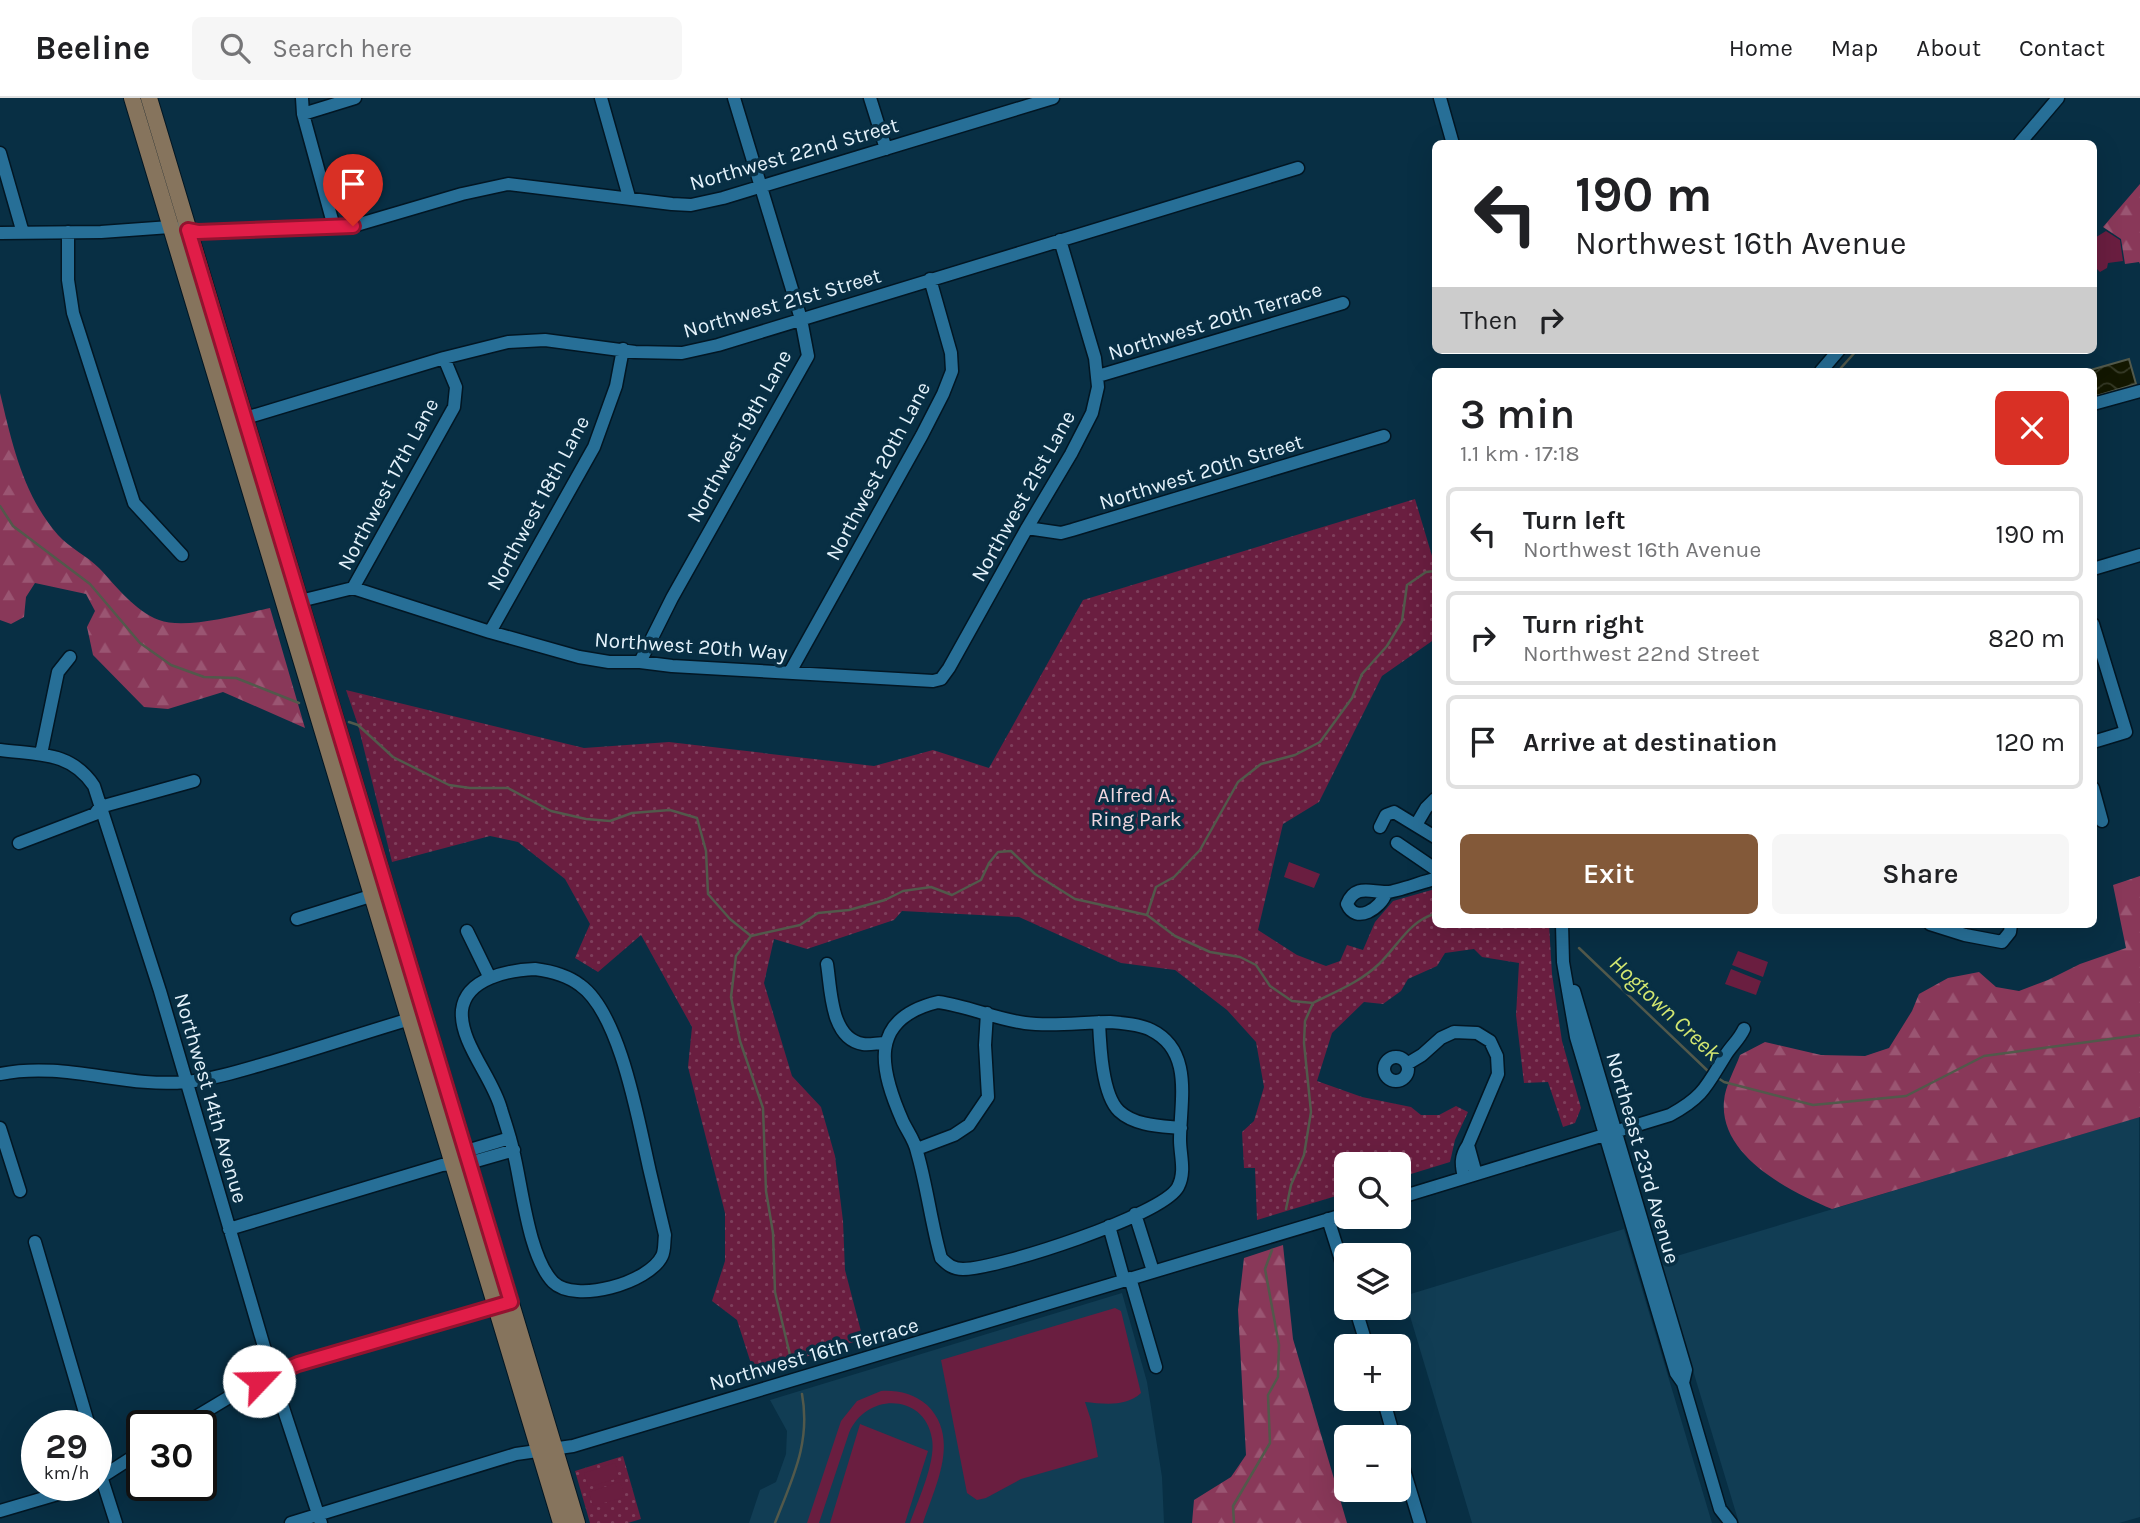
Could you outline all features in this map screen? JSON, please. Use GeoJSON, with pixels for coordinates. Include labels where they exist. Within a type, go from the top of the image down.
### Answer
{"type":"FeatureCollection","features":[{"type":"Feature","properties":{"kind":"main road"},"geometry":{"type":"LineString","coordinates":[[132,98],[170,227],[237,421],[292,603],[343,744],[407,1020],[452,1163],[503,1305],[547,1450],[577,1523]]}},
{"type":"Feature","properties":{"kind":"main road"},"geometry":{"type":"LineString","coordinates":[[149,98],[188,230],[237,421]]}},
{"type":"Feature","properties":{"kind":"main road"},"geometry":{"type":"LineString","coordinates":[[292,603],[326,749],[424,1014],[467,1157],[503,1305]]}},
{"type":"Feature","properties":{"kind":"main road"},"geometry":{"type":"LineString","coordinates":[[326,749],[343,744]]}},
{"type":"Feature","properties":{"kind":"main road"},"geometry":{"type":"LineString","coordinates":[[547,1450],[561,1523]]}},
{"type":"Feature","properties":{"kind":"street"},"geometry":{"type":"LineString","coordinates":[[302,98],[303,114],[334,227]]}},
{"type":"Feature","properties":{"kind":"street"},"geometry":{"type":"LineString","coordinates":[[303,114],[355,98]]}},
{"type":"Feature","properties":{"kind":"street"},"geometry":{"type":"LineString","coordinates":[[601,98],[629,197]]}},
{"type":"Feature","properties":{"kind":"street","name":"Northwest 19th Lane"},"geometry":{"type":"LineString","coordinates":[[640,662],[671,598],[808,356],[801,319],[734,98]]}},
{"type":"Feature","properties":{"kind":"street"},"geometry":{"type":"LineString","coordinates":[[870,98],[886,149]]}},
{"type":"Feature","properties":{"kind":"street","name":"Northwest 22nd Street"},"geometry":{"type":"LineString","coordinates":[[0,233],[170,227],[198,232],[353,226],[462,194],[508,184],[691,205],[886,149],[1009,104],[1053,98]]}},
{"type":"Feature","properties":{"kind":"street"},"geometry":{"type":"LineString","coordinates":[[1440,98],[1453,140]]}},
{"type":"Feature","properties":{"kind":"street"},"geometry":{"type":"LineString","coordinates":[[2021,140],[2058,98]]}},
{"type":"Feature","properties":{"kind":"street"},"geometry":{"type":"LineString","coordinates":[[0,153],[23,233]]}},
{"type":"Feature","properties":{"kind":"street","name":"Northwest 21st Street"},"geometry":{"type":"LineString","coordinates":[[237,421],[487,346],[545,340],[635,352],[682,353],[1298,168]]}},
{"type":"Feature","properties":{"kind":"street"},"geometry":{"type":"LineString","coordinates":[[68,232],[68,279],[73,313],[134,503],[182,555]]}},
{"type":"Feature","properties":{"kind":"street","name":"Northwest 21st Lane"},"geometry":{"type":"LineString","coordinates":[[941,679],[1071,454],[1091,413],[1098,387],[1095,358],[1060,240]]}},
{"type":"Feature","properties":{"kind":"street","name":"Northwest 20th Lane"},"geometry":{"type":"LineString","coordinates":[[790,672],[922,435],[952,371],[949,343],[929,279]]}},
{"type":"Feature","properties":{"kind":"street","name":"Northwest 20th Terrace"},"geometry":{"type":"LineString","coordinates":[[1098,376],[1343,303]]}},
{"type":"Feature","properties":{"kind":"street","name":"Northwest 18th Lane"},"geometry":{"type":"LineString","coordinates":[[490,632],[594,447],[612,399],[623,349]]}},
{"type":"Feature","properties":{"kind":"street","name":"Northwest 17th Lane"},"geometry":{"type":"LineString","coordinates":[[354,588],[454,407],[456,387],[444,358]]}},
{"type":"Feature","properties":{"kind":"street"},"geometry":{"type":"LineString","coordinates":[[2097,403],[2140,391]]}},
{"type":"Feature","properties":{"kind":"street","name":"Northwest 20th Street"},"geometry":{"type":"LineString","coordinates":[[1027,528],[1061,533],[1384,436]]}},
{"type":"Feature","properties":{"kind":"street"},"geometry":{"type":"LineString","coordinates":[[2097,568],[2140,555]]}},
{"type":"Feature","properties":{"kind":"street"},"geometry":{"type":"LineString","coordinates":[[292,603],[354,588]]}},
{"type":"Feature","properties":{"kind":"street","name":"Northwest 20th Way"},"geometry":{"type":"LineString","coordinates":[[354,588],[490,632],[579,657],[609,662],[933,681],[941,679]]}},
{"type":"Feature","properties":{"kind":"street"},"geometry":{"type":"LineString","coordinates":[[2097,637],[2126,732],[2097,741]]}},
{"type":"Feature","properties":{"kind":"street"},"geometry":{"type":"LineString","coordinates":[[41,754],[58,672],[70,657]]}},
{"type":"Feature","properties":{"kind":"street","name":"Northwest 14th Avenue"},"geometry":{"type":"LineString","coordinates":[[0,750],[41,754],[67,761],[84,771],[94,786],[130,893],[272,1374],[319,1519]]}},
{"type":"Feature","properties":{"kind":"street"},"geometry":{"type":"LineString","coordinates":[[19,843],[95,814],[100,807],[194,781]]}},
{"type":"Feature","properties":{"kind":"street"},"geometry":{"type":"LineString","coordinates":[[1416,825],[1432,802]]}},
{"type":"Feature","properties":{"kind":"street"},"geometry":{"type":"LineString","coordinates":[[2097,803],[2102,821]]}},
{"type":"Feature","properties":{"kind":"street"},"geometry":{"type":"LineString","coordinates":[[1380,827],[1386,815],[1394,812],[1432,835]]}},
{"type":"Feature","properties":{"kind":"street"},"geometry":{"type":"LineString","coordinates":[[1397,843],[1432,867]]}},
{"type":"Feature","properties":{"kind":"street"},"geometry":{"type":"LineString","coordinates":[[1386,892],[1432,880]]}},
{"type":"Feature","properties":{"kind":"street"},"geometry":{"type":"LineString","coordinates":[[297,919],[379,893]]}},
{"type":"Feature","properties":{"kind":"street","name":"Northeast 23rd Avenue"},"geometry":{"type":"LineString","coordinates":[[1562,928],[1563,962],[1570,1012],[1610,1133],[1676,1373],[1683,1383],[1720,1509],[1731,1523]]}},
{"type":"Feature","properties":{"kind":"street"},"geometry":{"type":"LineString","coordinates":[[1943,928],[2002,942],[2010,928]]}},
{"type":"Feature","properties":{"kind":"street"},"geometry":{"type":"LineString","coordinates":[[467,932],[490,978]]}},
{"type":"Feature","properties":{"kind":"street"},"geometry":{"type":"LineString","coordinates":[[827,964],[838,1023],[847,1037],[862,1044],[885,1043]]}},
{"type":"Feature","properties":{"kind":"street"},"geometry":{"type":"LineString","coordinates":[[535,969],[564,976],[581,985],[594,999],[621,1054],[665,1235],[662,1255],[645,1275],[589,1292],[562,1290],[551,1280],[539,1261],[512,1144],[499,1100],[470,1045],[462,1010],[466,996],[477,985],[512,970],[535,969]]}},
{"type":"Feature","properties":{"kind":"street"},"geometry":{"type":"LineString","coordinates":[[938,1002],[957,1004],[987,1013],[1024,1023],[1122,1023],[1151,1029],[1168,1043],[1178,1057],[1183,1080],[1182,1169],[1178,1188],[1166,1198],[1135,1214],[1069,1242],[1000,1264],[961,1269],[949,1267],[941,1258],[933,1231],[917,1149],[890,1085],[883,1059],[885,1043],[894,1028],[918,1007],[938,1002]]}},
{"type":"Feature","properties":{"kind":"street"},"geometry":{"type":"LineString","coordinates":[[917,1149],[954,1135],[969,1125],[988,1097],[985,1045],[987,1013]]}},
{"type":"Feature","properties":{"kind":"street"},"geometry":{"type":"LineString","coordinates":[[0,1074],[21,1070],[62,1071],[146,1081],[186,1082],[244,1069],[424,1014]]}},
{"type":"Feature","properties":{"kind":"street"},"geometry":{"type":"LineString","coordinates":[[1099,1022],[1109,1094],[1118,1110],[1134,1120],[1181,1128]]}},
{"type":"Feature","properties":{"kind":"street"},"geometry":{"type":"LineString","coordinates":[[1411,1194],[1670,1115],[1703,1092],[1744,1029]]}},
{"type":"Feature","properties":{"kind":"street"},"geometry":{"type":"LineString","coordinates":[[1407,1064],[1441,1038],[1454,1032],[1478,1033],[1490,1041],[1497,1056],[1498,1074],[1461,1158],[1470,1176]]}},
{"type":"Feature","properties":{"kind":"street"},"geometry":{"type":"LineString","coordinates":[[0,1128],[20,1191]]}},
{"type":"Feature","properties":{"kind":"street"},"geometry":{"type":"LineString","coordinates":[[229,1229],[512,1144]]}},
{"type":"Feature","properties":{"kind":"street"},"geometry":{"type":"LineString","coordinates":[[1135,1214],[1153,1271]]}},
{"type":"Feature","properties":{"kind":"street","name":"Northwest 16th Terrace"},"geometry":{"type":"LineString","coordinates":[[291,1523],[319,1519],[516,1454],[573,1446],[1334,1217]]}},
{"type":"Feature","properties":{"kind":"street"},"geometry":{"type":"LineString","coordinates":[[1328,1219],[1336,1243]]}},
{"type":"Feature","properties":{"kind":"street"},"geometry":{"type":"LineString","coordinates":[[1109,1226],[1156,1367]]}},
{"type":"Feature","properties":{"kind":"street"},"geometry":{"type":"LineString","coordinates":[[35,1242],[84,1410]]}},
{"type":"Feature","properties":{"kind":"street"},"geometry":{"type":"LineString","coordinates":[[208,1410],[246,1387],[298,1364],[503,1305]]}},
{"type":"Feature","properties":{"kind":"street"},"geometry":{"type":"LineString","coordinates":[[1411,1493],[1420,1523]]}},
{"type":"Feature","properties":{"kind":"street"},"geometry":{"type":"LineString","coordinates":[[0,1511],[34,1501]]}},
{"type":"Feature","properties":{"kind":"street"},"geometry":{"type":"LineString","coordinates":[[108,1501],[116,1523]]}},
{"type":"Feature","properties":{"kind":"street"},"geometry":{"type":"LineString","coordinates":[[1720,1509],[1721,1523]]}},
{"type":"Feature","properties":{"kind":"shaded area"},"geometry":{"type":"Polygon","coordinates":[[[2139,1117],[2140,1517],[2119,1523],[1739,1523],[1660,1261],[2139,1117]]]}},
{"type":"Feature","properties":{"kind":"shaded area"},"geometry":{"type":"Polygon","coordinates":[[[1624,1229],[1712,1523],[1472,1523],[1411,1319],[1411,1294],[1624,1229]]]}},
{"type":"Feature","properties":{"kind":"shaded area"},"geometry":{"type":"Polygon","coordinates":[[[1122,1293],[1147,1382],[1162,1477],[1164,1523],[749,1523],[760,1490],[776,1482],[786,1454],[787,1431],[770,1400],[1122,1293]]]}},
{"type":"Feature","properties":{"kind":"green space"},"geometry":{"type":"Polygon","coordinates":[[[2140,184],[2140,264],[2125,264],[2121,239],[2103,227],[2140,184]]]}},
{"type":"Feature","properties":{"kind":"green space"},"geometry":{"type":"Polygon","coordinates":[[[2106,231],[2120,240],[2123,261],[2108,263],[2107,268],[2100,272],[2097,269],[2097,237],[2106,231]]]}},
{"type":"Feature","properties":{"kind":"green space"},"geometry":{"type":"Polygon","coordinates":[[[0,393],[20,468],[46,519],[63,540],[94,564],[134,605],[150,616],[170,623],[214,620],[270,608],[305,728],[223,692],[168,709],[144,707],[93,655],[87,627],[95,611],[86,594],[35,583],[26,597],[24,617],[11,624],[0,620],[0,393]]]}},
{"type":"Feature","properties":{"kind":"green space","name":"Alfred A. Ring Park"},"geometry":{"type":"Polygon","coordinates":[[[1415,499],[1432,556],[1432,641],[1382,676],[1319,802],[1283,824],[1258,930],[1297,955],[1326,966],[1340,961],[1347,945],[1363,950],[1375,922],[1393,901],[1432,890],[1432,928],[1549,928],[1552,974],[1562,1041],[1581,1108],[1575,1123],[1563,1127],[1548,1082],[1524,1083],[1516,1015],[1519,963],[1482,957],[1474,949],[1445,953],[1437,966],[1408,979],[1401,991],[1383,1004],[1364,1002],[1332,1033],[1317,1081],[1362,1097],[1411,1107],[1421,1115],[1439,1115],[1456,1106],[1468,1112],[1455,1140],[1450,1162],[1411,1174],[1411,1152],[1334,1152],[1334,1197],[1257,1220],[1255,1168],[1244,1168],[1242,1132],[1254,1121],[1264,1087],[1256,1042],[1227,1010],[1175,970],[1121,963],[1019,917],[902,911],[894,920],[807,949],[774,939],[764,983],[792,1076],[821,1107],[835,1156],[843,1221],[845,1270],[863,1339],[754,1373],[737,1320],[712,1301],[725,1261],[725,1213],[688,1067],[692,1027],[641,935],[598,972],[575,958],[590,924],[565,879],[518,842],[490,836],[392,862],[358,725],[346,690],[584,748],[669,742],[874,766],[933,750],[989,768],[1083,600],[1415,499]]]}},
{"type":"Feature","properties":{"kind":"green space"},"geometry":{"type":"Polygon","coordinates":[[[1289,862],[1320,874],[1314,888],[1284,877],[1289,862]]]}},
{"type":"Feature","properties":{"kind":"green space"},"geometry":{"type":"Polygon","coordinates":[[[2140,876],[2140,1117],[1832,1209],[1796,1192],[1760,1169],[1733,1139],[1725,1121],[1724,1101],[1740,1055],[1765,1042],[1821,1055],[1865,1056],[1889,1048],[1912,1011],[1919,994],[1948,978],[1979,972],[1996,987],[2019,991],[2080,964],[2126,948],[2113,885],[2140,876]]]}},
{"type":"Feature","properties":{"kind":"green space"},"geometry":{"type":"Polygon","coordinates":[[[1738,951],[1768,962],[1763,977],[1732,965],[1738,951]]]}},
{"type":"Feature","properties":{"kind":"green space"},"geometry":{"type":"Polygon","coordinates":[[[1731,969],[1761,981],[1756,995],[1725,984],[1731,969]]]}},
{"type":"Feature","properties":{"kind":"green space"},"geometry":{"type":"Polygon","coordinates":[[[1283,1245],[1293,1339],[1334,1479],[1334,1502],[1341,1502],[1347,1523],[1192,1523],[1194,1500],[1231,1477],[1246,1455],[1238,1310],[1244,1258],[1283,1245]]]}},
{"type":"Feature","properties":{"kind":"green space"},"geometry":{"type":"Polygon","coordinates":[[[1115,1308],[1121,1311],[1141,1393],[1122,1403],[1085,1402],[1098,1457],[1021,1479],[986,1498],[977,1500],[967,1493],[941,1360],[1115,1308]]]}},
{"type":"Feature","properties":{"kind":"green space"},"geometry":{"type":"Polygon","coordinates":[[[881,1391],[894,1391],[922,1401],[937,1418],[942,1432],[944,1447],[939,1478],[923,1523],[910,1523],[929,1470],[932,1439],[927,1424],[918,1413],[907,1406],[894,1403],[868,1410],[857,1420],[849,1433],[819,1523],[807,1523],[841,1421],[857,1401],[881,1391]]]}},
{"type":"Feature","properties":{"kind":"green space"},"geometry":{"type":"Polygon","coordinates":[[[860,1424],[928,1451],[905,1523],[830,1523],[860,1424]]]}},
{"type":"Feature","properties":{"kind":"green space"},"geometry":{"type":"Polygon","coordinates":[[[623,1456],[641,1519],[628,1523],[590,1523],[575,1471],[623,1456]]]}},
{"type":"Feature","properties":{"kind":"green space"},"geometry":{"type":"Polygon","coordinates":[[[615,1463],[619,1478],[588,1487],[584,1473],[615,1463]]]}},
{"type":"Feature","properties":{"kind":"green space"},"geometry":{"type":"Polygon","coordinates":[[[620,1482],[625,1497],[593,1506],[589,1492],[620,1482]]]}},
{"type":"Feature","properties":{"kind":"water"},"geometry":{"type":"Polygon","coordinates":[[[2129,359],[2136,384],[2097,396],[2097,368],[2129,359]]]}},
{"type":"Feature","properties":{"kind":"waterway"},"geometry":{"type":"LineString","coordinates":[[1841,368],[1853,354]]}},
{"type":"Feature","properties":{"kind":"waterway"},"geometry":{"type":"LineString","coordinates":[[0,506],[13,526],[90,584],[140,643],[171,665],[204,677],[236,678],[299,703]]}},
{"type":"Feature","properties":{"kind":"waterway"},"geometry":{"type":"LineString","coordinates":[[1147,915],[1156,887],[1174,877],[1200,850],[1238,782],[1261,764],[1295,755],[1320,742],[1352,698],[1362,674],[1387,646],[1402,621],[1407,585],[1426,572],[1432,571]]}},
{"type":"Feature","properties":{"kind":"waterway"},"geometry":{"type":"LineString","coordinates":[[349,722],[358,725],[393,757],[449,785],[508,788],[551,811],[586,819],[610,821],[632,813],[670,810],[697,818],[706,851],[708,894],[730,919],[751,936],[800,925],[818,913],[849,910],[885,900],[903,891],[931,887],[952,895],[981,880],[998,852],[1011,851],[1035,874],[1075,899],[1147,915],[1175,936],[1210,952],[1240,957],[1256,965],[1270,986],[1292,1001],[1313,1003]]}},
{"type":"Feature","properties":{"kind":"waterway","name":"Hogtown Creek"},"geometry":{"type":"LineString","coordinates":[[1313,1003],[1364,976],[1379,964],[1411,928],[1432,915]]}},
{"type":"Feature","properties":{"kind":"waterway"},"geometry":{"type":"LineString","coordinates":[[751,936],[736,956],[731,997],[740,1041],[763,1108],[766,1191],[773,1233],[775,1292],[790,1355]]}},
{"type":"Feature","properties":{"kind":"waterway","name":"Hogtown Creek"},"geometry":{"type":"LineString","coordinates":[[1579,948],[1709,1072]]}},
{"type":"Feature","properties":{"kind":"waterway"},"geometry":{"type":"LineString","coordinates":[[1286,1209],[1291,1185],[1304,1155],[1311,1112],[1304,1043],[1305,1021],[1313,1003]]}},
{"type":"Feature","properties":{"kind":"waterway","name":"Hogtown Creek"},"geometry":{"type":"LineString","coordinates":[[1718,1078],[1724,1082],[1813,1105],[1906,1096],[1984,1056],[2140,1035]]}},
{"type":"Feature","properties":{"kind":"waterway"},"geometry":{"type":"LineString","coordinates":[[1234,1523],[1233,1506],[1270,1443],[1268,1395],[1278,1377],[1279,1345],[1265,1269],[1272,1250]]}},
{"type":"Feature","properties":{"kind":"waterway"},"geometry":{"type":"LineString","coordinates":[[775,1523],[802,1445],[802,1394]]}},
{"type":"Feature","properties":{"kind":"route"},"geometry":{"type":"LineString","coordinates":[[259,1381],[298,1364],[511,1302],[188,230],[198,232],[353,226]]}}]}
